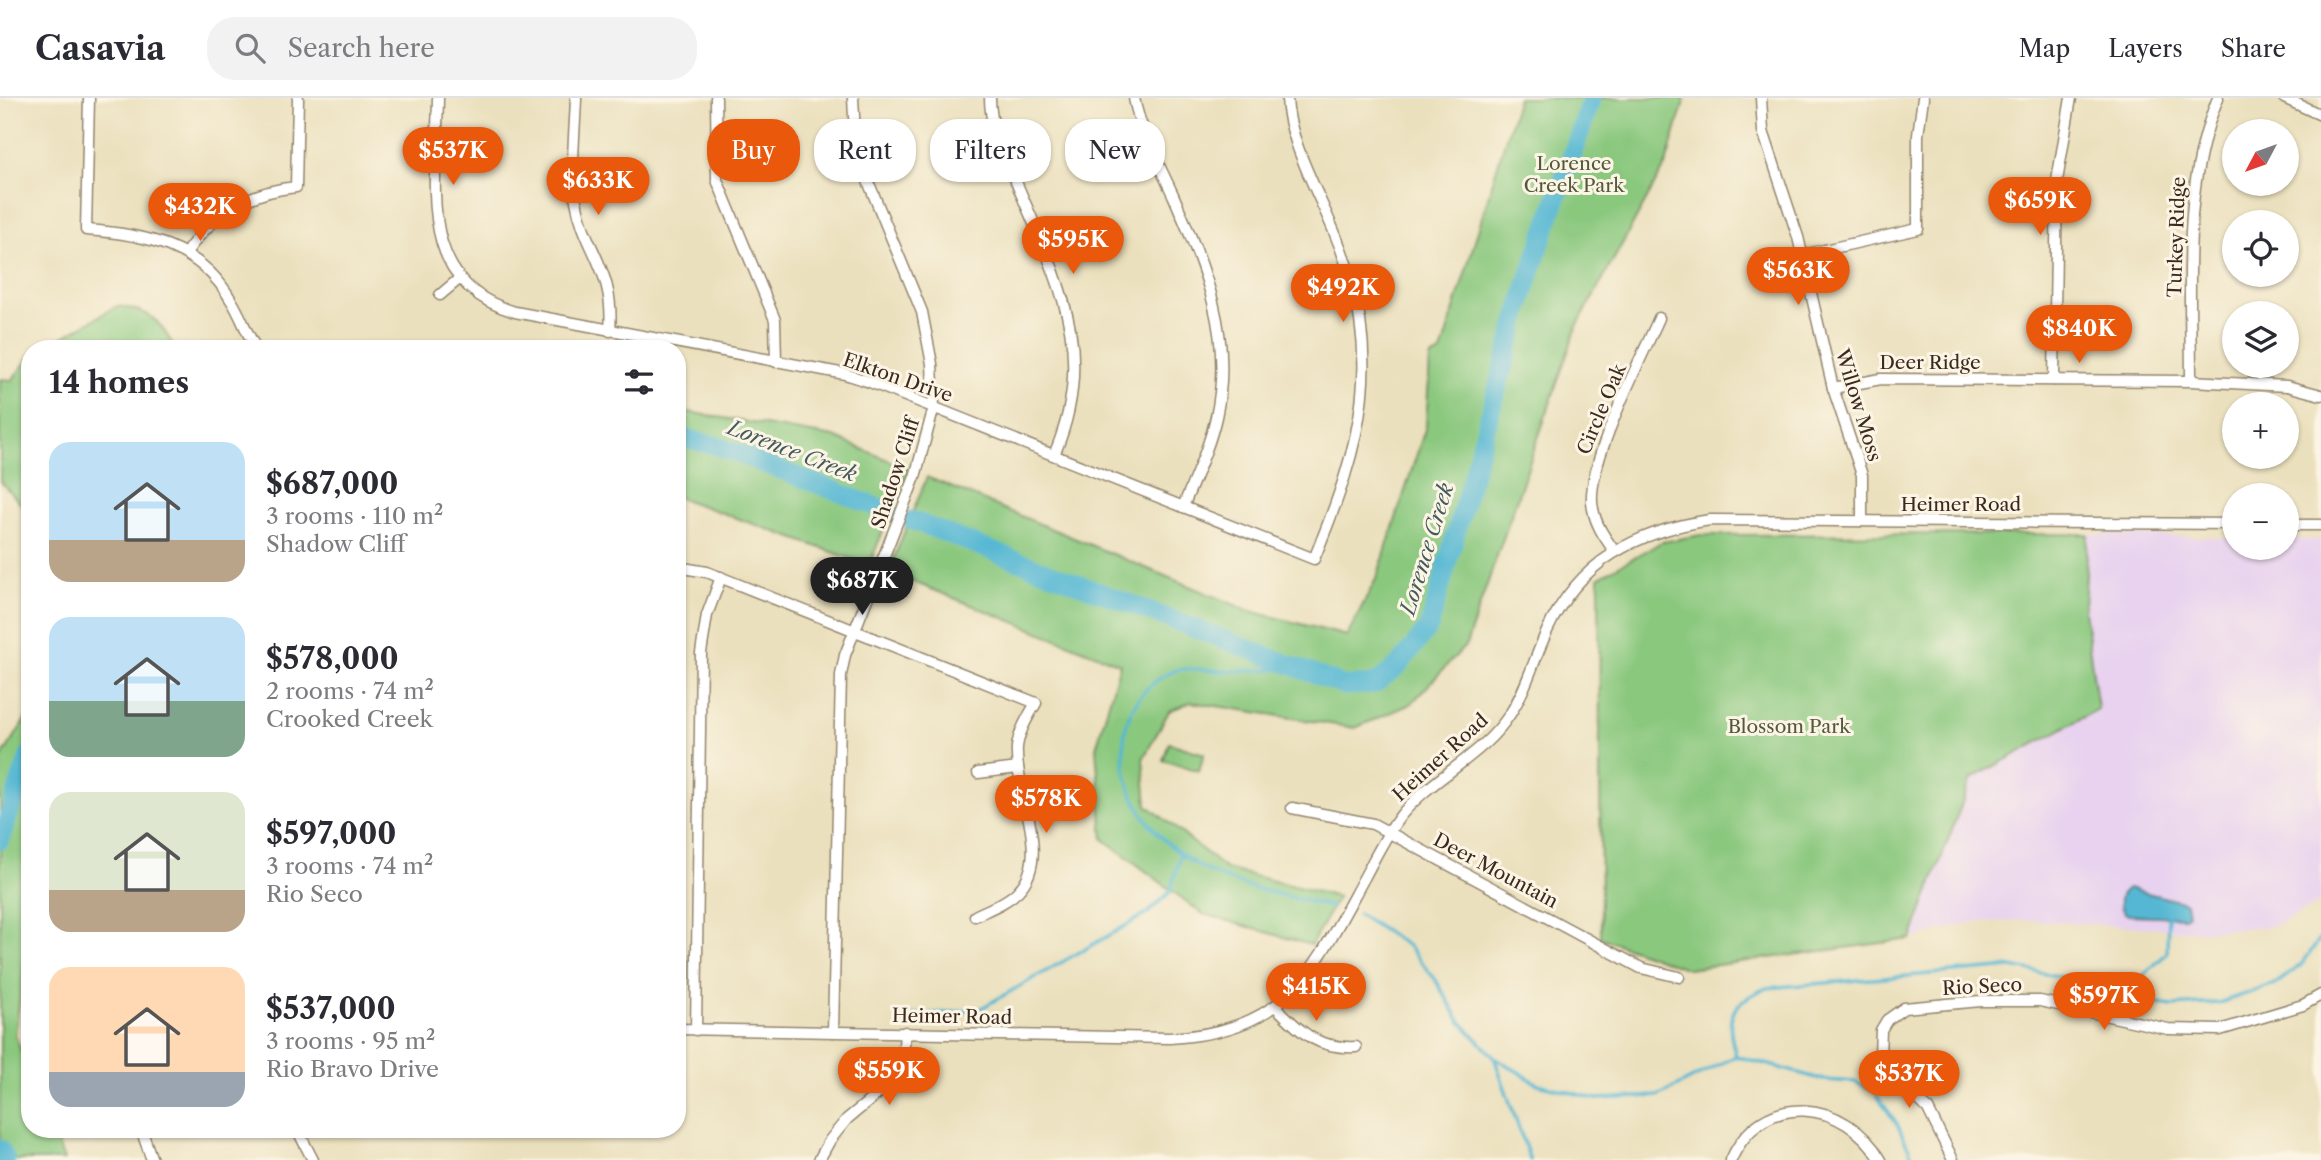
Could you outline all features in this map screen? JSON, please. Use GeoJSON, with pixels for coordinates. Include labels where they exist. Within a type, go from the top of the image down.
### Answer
{"type":"FeatureCollection","features":[{"type":"Feature","properties":{"kind":"street"},"geometry":{"type":"LineString","coordinates":[[89,98],[86,230],[143,235],[186,253],[206,268],[225,289],[252,340]]}},
{"type":"Feature","properties":{"kind":"street"},"geometry":{"type":"LineString","coordinates":[[186,253],[212,220],[232,206],[256,195],[296,187],[298,98]]}},
{"type":"Feature","properties":{"kind":"street"},"geometry":{"type":"LineString","coordinates":[[438,98],[437,230],[446,259],[459,279],[440,295]]}},
{"type":"Feature","properties":{"kind":"street"},"geometry":{"type":"LineString","coordinates":[[576,98],[576,201],[607,281],[611,305],[610,331]]}},
{"type":"Feature","properties":{"kind":"street"},"geometry":{"type":"LineString","coordinates":[[716,98],[717,180],[775,320],[776,362]]}},
{"type":"Feature","properties":{"kind":"street","name":"Shadow Cliff"},"geometry":{"type":"LineString","coordinates":[[833,1032],[840,685],[845,655],[915,477],[933,407],[933,364],[922,313],[856,152],[853,98]]}},
{"type":"Feature","properties":{"kind":"street"},"geometry":{"type":"LineString","coordinates":[[990,98],[996,135],[1060,286],[1072,326],[1073,389],[1065,427],[1054,455]]}},
{"type":"Feature","properties":{"kind":"street"},"geometry":{"type":"LineString","coordinates":[[1134,98],[1213,292],[1222,342],[1223,368],[1216,418],[1183,507]]}},
{"type":"Feature","properties":{"kind":"street","name":"Elkton Drive"},"geometry":{"type":"LineString","coordinates":[[686,345],[845,374],[1314,559],[1340,496],[1355,448],[1363,394],[1363,351],[1355,291],[1292,125],[1287,98]]}},
{"type":"Feature","properties":{"kind":"street","name":"Willow Moss"},"geometry":{"type":"LineString","coordinates":[[1761,98],[1763,131],[1802,255],[1833,388],[1862,475],[1863,521]]}},
{"type":"Feature","properties":{"kind":"street"},"geometry":{"type":"LineString","coordinates":[[1802,255],[1918,229],[1918,135],[1923,98]]}},
{"type":"Feature","properties":{"kind":"street"},"geometry":{"type":"LineString","coordinates":[[2054,380],[2057,181],[2071,98]]}},
{"type":"Feature","properties":{"kind":"street","name":"Turkey Ridge"},"geometry":{"type":"LineString","coordinates":[[2191,381],[2193,187],[2205,130],[2218,98]]}},
{"type":"Feature","properties":{"kind":"street"},"geometry":{"type":"LineString","coordinates":[[2284,98],[2321,115]]}},
{"type":"Feature","properties":{"kind":"street","name":"Elkton Drive"},"geometry":{"type":"LineString","coordinates":[[459,279],[479,297],[496,306],[658,340]]}},
{"type":"Feature","properties":{"kind":"street","name":"Circle Oak"},"geometry":{"type":"LineString","coordinates":[[1615,552],[1601,531],[1592,508],[1595,468],[1659,318]]}},
{"type":"Feature","properties":{"kind":"street","name":"Deer Ridge"},"geometry":{"type":"LineString","coordinates":[[1833,388],[1881,379],[2191,381],[2287,386],[2320,392]]}},
{"type":"Feature","properties":{"kind":"street","name":"Heimer Road"},"geometry":{"type":"LineString","coordinates":[[686,1029],[1195,1037],[1233,1028],[1276,1007],[1302,984],[1318,962],[1388,832],[1417,797],[1484,745],[1509,716],[1525,689],[1553,619],[1573,590],[1615,552],[1653,531],[1710,520],[2222,524]]}},
{"type":"Feature","properties":{"kind":"street"},"geometry":{"type":"LineString","coordinates":[[2299,525],[2321,525]]}},
{"type":"Feature","properties":{"kind":"street"},"geometry":{"type":"LineString","coordinates":[[686,569],[721,578],[1036,703],[1017,745],[1018,768],[1033,847],[1031,872],[1017,893],[975,916]]}},
{"type":"Feature","properties":{"kind":"street"},"geometry":{"type":"LineString","coordinates":[[696,1030],[701,653],[707,615],[721,578]]}},
{"type":"Feature","properties":{"kind":"street"},"geometry":{"type":"LineString","coordinates":[[978,774],[1018,768]]}},
{"type":"Feature","properties":{"kind":"street","name":"Deer Mountain"},"geometry":{"type":"LineString","coordinates":[[1292,808],[1373,824],[1641,968],[1679,977]]}},
{"type":"Feature","properties":{"kind":"street","name":"Rio Seco"},"geometry":{"type":"LineString","coordinates":[[1953,1160],[1928,1109],[1892,1073],[1880,1056],[1880,1035],[1887,1020],[1904,1008],[2040,1001],[2168,1029],[2220,1030],[2303,1005],[2321,995]]}},
{"type":"Feature","properties":{"kind":"street"},"geometry":{"type":"LineString","coordinates":[[1276,1007],[1312,1039],[1328,1046],[1356,1046]]}},
{"type":"Feature","properties":{"kind":"street"},"geometry":{"type":"LineString","coordinates":[[819,1160],[830,1140],[847,1119],[896,1079],[903,1060],[905,1032]]}},
{"type":"Feature","properties":{"kind":"street"},"geometry":{"type":"LineString","coordinates":[[1731,1160],[1742,1139],[1760,1120],[1778,1113],[1806,1110],[1839,1121],[1860,1135],[1881,1160]]}},
{"type":"Feature","properties":{"kind":"street"},"geometry":{"type":"LineString","coordinates":[[144,1138],[152,1160]]}},
{"type":"Feature","properties":{"kind":"street"},"geometry":{"type":"LineString","coordinates":[[302,1138],[313,1160]]}},
{"type":"Feature","properties":{"kind":"shaded area"},"geometry":{"type":"Polygon","coordinates":[[[2088,534],[2222,538],[2222,560],[2299,560],[2299,539],[2321,540],[2321,902],[2274,926],[2201,931],[2030,920],[1972,922],[1911,939],[1971,779],[2098,709],[2084,611],[2088,534]]]}},
{"type":"Feature","properties":{"kind":"green space","name":"Lorence Creek Park"},"geometry":{"type":"Polygon","coordinates":[[[1518,98],[1685,98],[1666,164],[1577,326],[1466,645],[1411,704],[1355,728],[1191,702],[1169,711],[1143,759],[1147,805],[1226,869],[1338,897],[1311,945],[1203,914],[1103,839],[1096,748],[1120,664],[888,572],[927,477],[1247,610],[1347,636],[1377,577],[1426,426],[1430,358],[1441,353],[1518,98]]]}},
{"type":"Feature","properties":{"kind":"green space"},"geometry":{"type":"Polygon","coordinates":[[[117,306],[146,314],[158,323],[170,340],[58,340],[117,306]]]}},
{"type":"Feature","properties":{"kind":"green space"},"geometry":{"type":"Polygon","coordinates":[[[21,368],[21,504],[0,481],[0,379],[12,380],[21,368]]]}},
{"type":"Feature","properties":{"kind":"green space"},"geometry":{"type":"Polygon","coordinates":[[[686,412],[834,437],[909,469],[869,565],[686,500],[686,412]]]}},
{"type":"Feature","properties":{"kind":"green space","name":"Blossom Park"},"geometry":{"type":"Polygon","coordinates":[[[2088,534],[2084,611],[2098,709],[1971,779],[1911,939],[1688,969],[1601,938],[1599,577],[1662,542],[1701,535],[2088,534]]]}},
{"type":"Feature","properties":{"kind":"green space"},"geometry":{"type":"Polygon","coordinates":[[[21,726],[21,989],[15,1035],[21,1050],[21,1138],[55,1138],[64,1160],[0,1160],[0,760],[21,726]]]}},
{"type":"Feature","properties":{"kind":"green space"},"geometry":{"type":"Polygon","coordinates":[[[1169,743],[1204,754],[1199,771],[1163,760],[1169,743]]]}},
{"type":"Feature","properties":{"kind":"water"},"geometry":{"type":"Polygon","coordinates":[[[2128,888],[2186,903],[2188,914],[2184,917],[2128,915],[2120,901],[2128,888]]]}},
{"type":"Feature","properties":{"kind":"waterway","name":"Lorence Creek"},"geometry":{"type":"LineString","coordinates":[[911,520],[1345,686],[1375,684],[1399,665],[1429,627],[1530,274],[1592,98]]}},
{"type":"Feature","properties":{"kind":"waterway","name":"Lorence Creek"},"geometry":{"type":"LineString","coordinates":[[686,439],[718,446],[890,512]]}},
{"type":"Feature","properties":{"kind":"waterway"},"geometry":{"type":"LineString","coordinates":[[1299,668],[1225,671],[1182,669],[1159,679],[1138,699],[1129,717],[1123,749],[1125,771],[1140,810],[1168,843],[1185,857],[1234,882],[1331,907]]}},
{"type":"Feature","properties":{"kind":"waterway","name":"Lorence Creek"},"geometry":{"type":"LineString","coordinates":[[0,840],[21,780]]}},
{"type":"Feature","properties":{"kind":"waterway"},"geometry":{"type":"LineString","coordinates":[[903,1016],[978,1010],[1148,913],[1170,892],[1181,854]]}},
{"type":"Feature","properties":{"kind":"waterway"},"geometry":{"type":"LineString","coordinates":[[1358,914],[1408,946],[1435,979],[1460,1021],[1494,1057],[1538,1084],[1597,1099],[1658,1096],[1736,1056],[1824,1080],[1855,1082],[1873,1090],[1897,1124],[1914,1160]]}},
{"type":"Feature","properties":{"kind":"waterway"},"geometry":{"type":"LineString","coordinates":[[2123,995],[2167,953],[2168,917]]}},
{"type":"Feature","properties":{"kind":"waterway"},"geometry":{"type":"LineString","coordinates":[[1736,1056],[1731,1031],[1733,1014],[1744,1000],[1766,988],[2012,967],[2086,982],[2143,1002],[2172,1006],[2219,1003],[2277,983],[2301,965],[2321,938]]}},
{"type":"Feature","properties":{"kind":"waterway"},"geometry":{"type":"LineString","coordinates":[[1494,1057],[1530,1160]]}},
{"type":"Feature","properties":{"kind":"waterway","name":"Lorence Creek"},"geometry":{"type":"LineString","coordinates":[[0,1149],[6,1160]]}}]}
